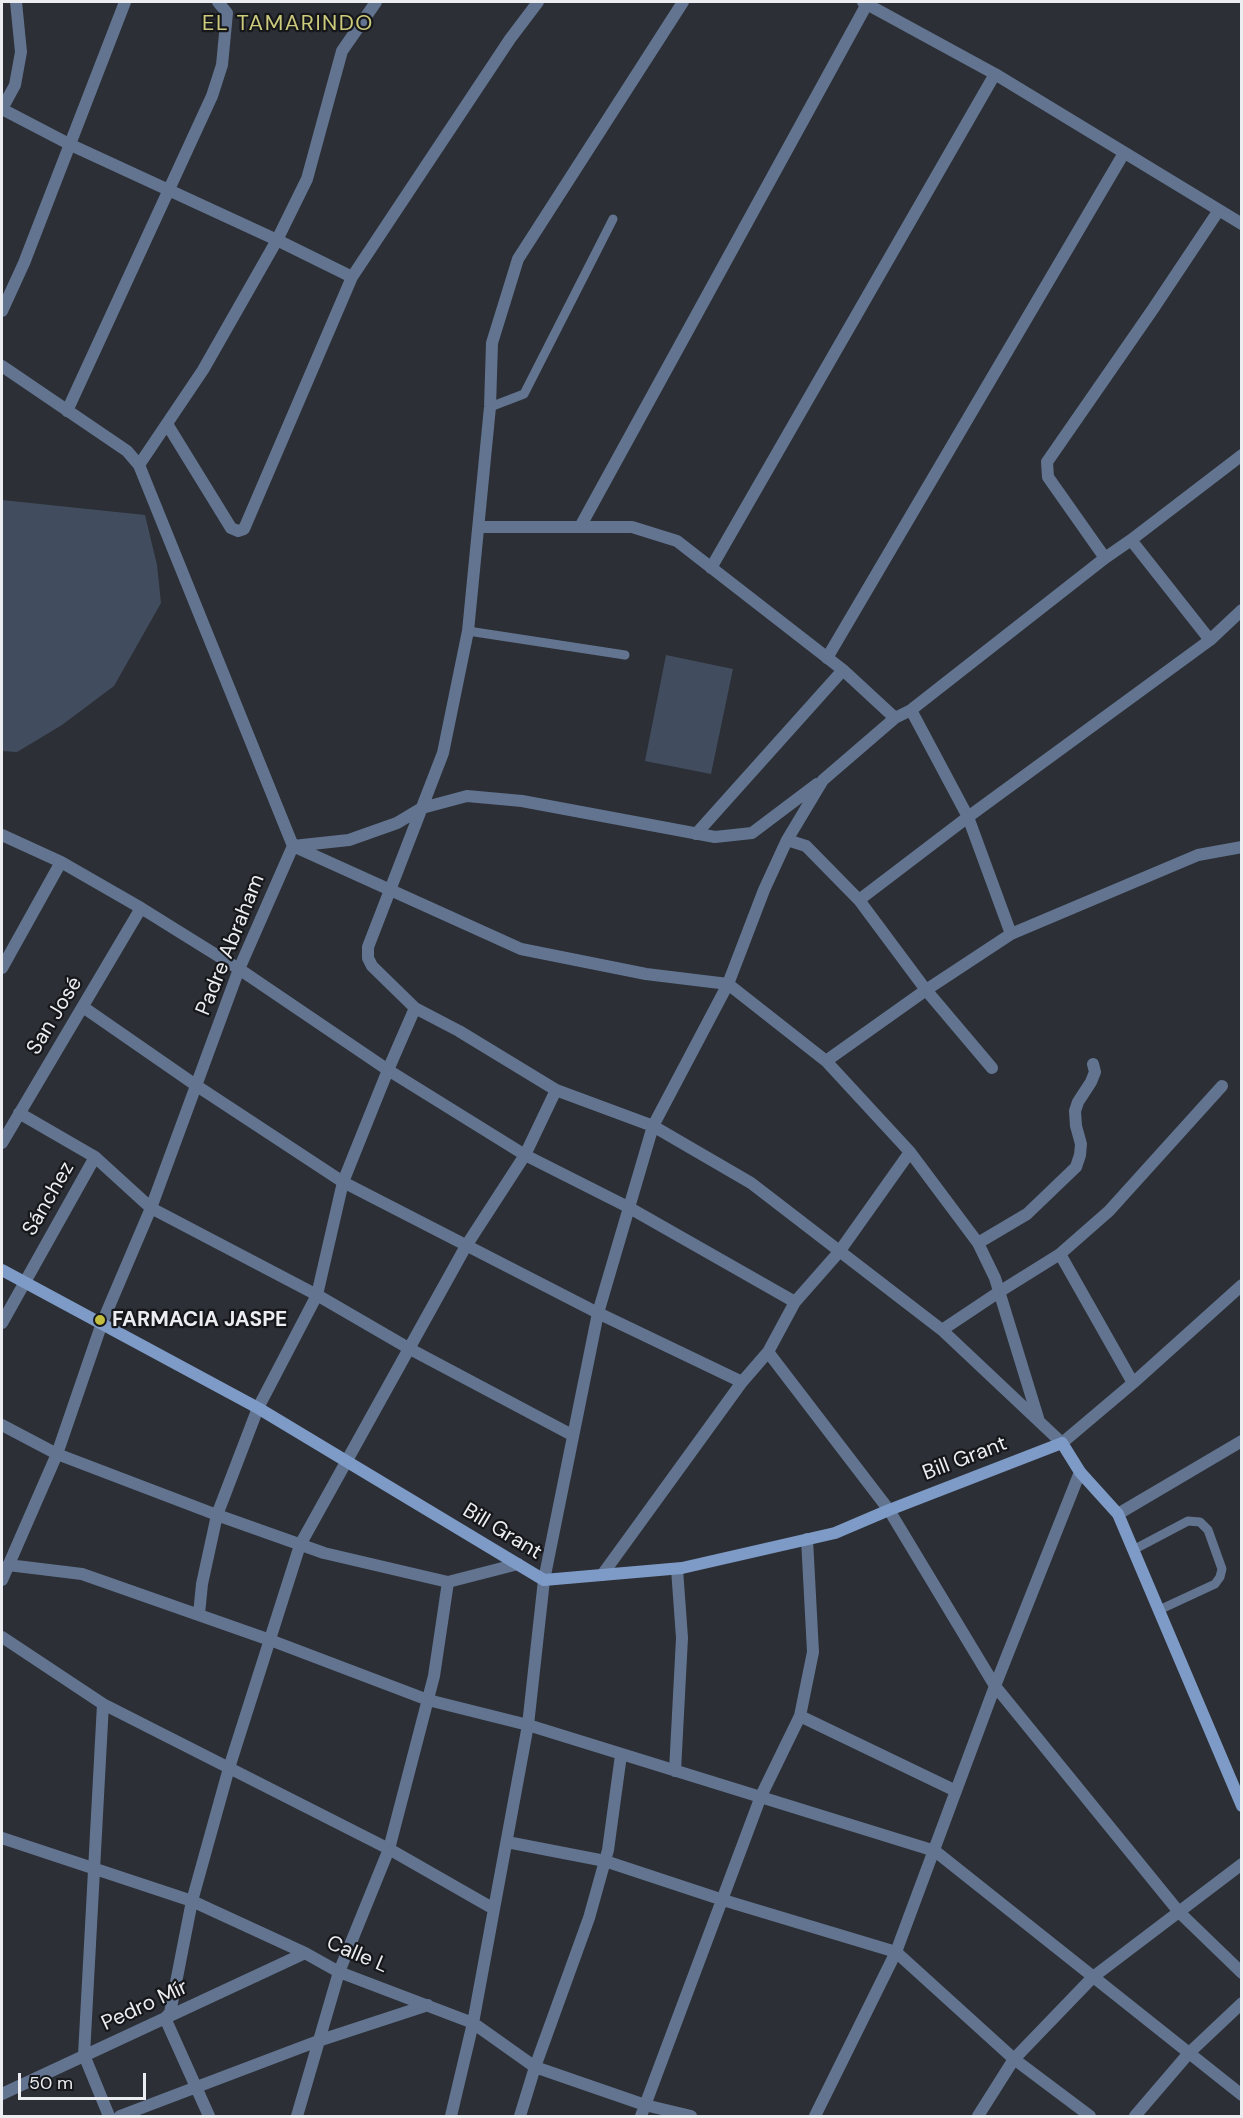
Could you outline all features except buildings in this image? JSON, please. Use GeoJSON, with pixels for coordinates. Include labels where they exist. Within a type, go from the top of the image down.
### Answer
{"type":"FeatureCollection","features":[{"type":"Feature","properties":{"kind":"street"},"geometry":{"type":"LineString","coordinates":[[16,2],[21,52],[15,85],[2,109],[352,277]]}},
{"type":"Feature","properties":{"kind":"street"},"geometry":{"type":"LineString","coordinates":[[2,311],[24,263],[125,2]]}},
{"type":"Feature","properties":{"kind":"street"},"geometry":{"type":"LineString","coordinates":[[67,411],[212,96],[222,64],[227,14],[218,2]]}},
{"type":"Feature","properties":{"kind":"street"},"geometry":{"type":"LineString","coordinates":[[139,465],[203,370],[277,240],[307,179],[342,51],[376,2]]}},
{"type":"Feature","properties":{"kind":"street"},"geometry":{"type":"LineString","coordinates":[[167,424],[231,528],[238,531],[244,529],[352,277],[510,39],[538,2]]}},
{"type":"Feature","properties":{"kind":"street"},"geometry":{"type":"LineString","coordinates":[[683,2],[518,259],[492,344],[490,407],[468,631],[443,753],[368,947],[368,958],[372,966],[415,1008],[459,1031],[556,1090],[653,1126],[751,1183],[942,1330],[1062,1443],[1080,1472],[1118,1514],[1242,1806]]}},
{"type":"Feature","properties":{"kind":"street"},"geometry":{"type":"LineString","coordinates":[[580,527],[865,3],[995,74],[1242,224]]}},
{"type":"Feature","properties":{"kind":"street"},"geometry":{"type":"LineString","coordinates":[[711,568],[995,74]]}},
{"type":"Feature","properties":{"kind":"street"},"geometry":{"type":"LineString","coordinates":[[827,658],[1124,153]]}},
{"type":"Feature","properties":{"kind":"street"},"geometry":{"type":"LineString","coordinates":[[1105,558],[1048,477],[1047,462],[1154,309],[1219,210]]}},
{"type":"Feature","properties":{"kind":"street"},"geometry":{"type":"LineString","coordinates":[[2,366],[127,451],[139,465],[293,846],[521,949],[646,974],[728,984],[826,1061],[910,1152],[978,1243],[995,1278],[1038,1421]]}},
{"type":"Feature","properties":{"kind":"street"},"geometry":{"type":"LineString","coordinates":[[293,846],[349,840],[396,823],[422,808],[467,796],[522,801],[715,837],[752,833],[823,780],[895,718],[911,710],[1105,558],[1242,455]]}},
{"type":"Feature","properties":{"kind":"street"},"geometry":{"type":"LineString","coordinates":[[479,527],[632,527],[677,541],[843,670],[895,718]]}},
{"type":"Feature","properties":{"kind":"street"},"geometry":{"type":"LineString","coordinates":[[1131,540],[1210,640]]}},
{"type":"Feature","properties":{"kind":"street"},"geometry":{"type":"LineString","coordinates":[[859,900],[968,817],[1210,640],[1242,610]]}},
{"type":"Feature","properties":{"kind":"street"},"geometry":{"type":"LineString","coordinates":[[696,834],[843,670]]}},
{"type":"Feature","properties":{"kind":"street"},"geometry":{"type":"LineString","coordinates":[[911,710],[968,817],[1011,934]]}},
{"type":"Feature","properties":{"kind":"street"},"geometry":{"type":"LineString","coordinates":[[451,2116],[473,2023],[507,1842],[528,1725],[544,1580],[598,1313],[653,1126],[728,984],[764,890],[787,840],[823,780]]}},
{"type":"Feature","properties":{"kind":"street"},"geometry":{"type":"LineString","coordinates":[[2,835],[61,862],[141,908],[239,969],[388,1070],[525,1155],[628,1207],[795,1302]]}},
{"type":"Feature","properties":{"kind":"street"},"geometry":{"type":"LineString","coordinates":[[787,840],[806,846],[859,900],[926,990],[992,1068]]}},
{"type":"Feature","properties":{"kind":"street","name":"Padre Abraham"},"geometry":{"type":"LineString","coordinates":[[2,1580],[57,1454],[102,1323],[151,1208],[239,969],[293,846]]}},
{"type":"Feature","properties":{"kind":"street"},"geometry":{"type":"LineString","coordinates":[[826,1061],[926,990],[1011,934],[1198,855],[1242,847]]}},
{"type":"Feature","properties":{"kind":"street"},"geometry":{"type":"LineString","coordinates":[[2,968],[61,862]]}},
{"type":"Feature","properties":{"kind":"street","name":"San José"},"geometry":{"type":"LineString","coordinates":[[2,1143],[141,908]]}},
{"type":"Feature","properties":{"kind":"street"},"geometry":{"type":"LineString","coordinates":[[83,1007],[197,1086],[343,1182],[598,1313],[742,1383]]}},
{"type":"Feature","properties":{"kind":"street"},"geometry":{"type":"LineString","coordinates":[[199,1614],[202,1584],[217,1515],[258,1408],[316,1295],[343,1182],[415,1008]]}},
{"type":"Feature","properties":{"kind":"street"},"geometry":{"type":"LineString","coordinates":[[978,1243],[1027,1214],[1076,1167],[1081,1144],[1075,1112],[1078,1101],[1091,1082],[1095,1071],[1093,1064]]}},
{"type":"Feature","properties":{"kind":"street"},"geometry":{"type":"LineString","coordinates":[[942,1330],[1060,1254],[1109,1211],[1222,1086]]}},
{"type":"Feature","properties":{"kind":"street"},"geometry":{"type":"LineString","coordinates":[[209,2116],[165,2018],[170,2013],[192,1900],[228,1768],[300,1545],[466,1246],[525,1155],[556,1090]]}},
{"type":"Feature","properties":{"kind":"street"},"geometry":{"type":"LineString","coordinates":[[19,1113],[95,1157],[151,1208],[572,1435]]}},
{"type":"Feature","properties":{"kind":"street"},"geometry":{"type":"LineString","coordinates":[[602,1575],[742,1383],[768,1352],[795,1302],[839,1252],[910,1152]]}},
{"type":"Feature","properties":{"kind":"street","name":"Sánchez"},"geometry":{"type":"LineString","coordinates":[[2,1323],[95,1157]]}},
{"type":"Feature","properties":{"kind":"street"},"geometry":{"type":"LineString","coordinates":[[1060,1254],[1133,1383]]}},
{"type":"Feature","properties":{"kind":"street","name":"Bill Grant"},"geometry":{"type":"LineString","coordinates":[[2,1270],[258,1408],[544,1580],[677,1569],[835,1533],[1062,1443]]}},
{"type":"Feature","properties":{"kind":"street"},"geometry":{"type":"LineString","coordinates":[[1062,1443],[1242,1285]]}},
{"type":"Feature","properties":{"kind":"street"},"geometry":{"type":"LineString","coordinates":[[768,1352],[889,1510],[995,1686],[1179,1912],[1242,1973]]}},
{"type":"Feature","properties":{"kind":"street"},"geometry":{"type":"LineString","coordinates":[[2,1425],[57,1454],[324,1553],[448,1582],[518,1564]]}},
{"type":"Feature","properties":{"kind":"street"},"geometry":{"type":"LineString","coordinates":[[1118,1514],[1242,1441]]}},
{"type":"Feature","properties":{"kind":"street"},"geometry":{"type":"LineString","coordinates":[[815,2116],[896,1952],[995,1686],[1080,1472]]}},
{"type":"Feature","properties":{"kind":"street"},"geometry":{"type":"LineString","coordinates":[[643,2111],[761,1796],[801,1716],[813,1652],[807,1539]]}},
{"type":"Feature","properties":{"kind":"street"},"geometry":{"type":"LineString","coordinates":[[8,1565],[82,1574],[199,1614],[428,1700],[528,1725],[934,1851],[1242,2095]]}},
{"type":"Feature","properties":{"kind":"street"},"geometry":{"type":"LineString","coordinates":[[675,1771],[682,1638],[677,1569]]}},
{"type":"Feature","properties":{"kind":"street"},"geometry":{"type":"LineString","coordinates":[[297,2116],[339,1972],[389,1849],[434,1676],[448,1582]]}},
{"type":"Feature","properties":{"kind":"street"},"geometry":{"type":"LineString","coordinates":[[2,1637],[103,1704],[389,1849],[494,1909]]}},
{"type":"Feature","properties":{"kind":"street"},"geometry":{"type":"LineString","coordinates":[[103,1704],[84,2055],[109,2116]]}},
{"type":"Feature","properties":{"kind":"street"},"geometry":{"type":"LineString","coordinates":[[801,1716],[956,1791]]}},
{"type":"Feature","properties":{"kind":"street"},"geometry":{"type":"LineString","coordinates":[[520,2116],[535,2067],[589,1918],[605,1861],[621,1755]]}},
{"type":"Feature","properties":{"kind":"street","name":"Calle L"},"geometry":{"type":"LineString","coordinates":[[2,1838],[192,1900],[305,1953],[339,1972],[473,2023],[535,2067],[643,2111],[691,2116]]}},
{"type":"Feature","properties":{"kind":"street"},"geometry":{"type":"LineString","coordinates":[[507,1842],[605,1861],[723,1900],[896,1952],[1014,2059],[1090,2116]]}},
{"type":"Feature","properties":{"kind":"street"},"geometry":{"type":"LineString","coordinates":[[978,2116],[1014,2059],[1093,1977],[1242,1864]]}},
{"type":"Feature","properties":{"kind":"street","name":"Pedro Mír"},"geometry":{"type":"LineString","coordinates":[[2,2094],[305,1953]]}},
{"type":"Feature","properties":{"kind":"street"},"geometry":{"type":"LineString","coordinates":[[1135,2116],[1189,2053],[1242,2003]]}},
{"type":"Feature","properties":{"kind":"street"},"geometry":{"type":"LineString","coordinates":[[120,2116],[318,2041],[428,2005]]}},
{"type":"Feature","properties":{"kind":"lane"},"geometry":{"type":"LineString","coordinates":[[490,407],[524,394],[613,219]]}},
{"type":"Feature","properties":{"kind":"lane"},"geometry":{"type":"LineString","coordinates":[[468,631],[625,655]]}},
{"type":"Feature","properties":{"kind":"lane"},"geometry":{"type":"LineString","coordinates":[[1133,1550],[1188,1521],[1200,1522],[1208,1530],[1222,1569],[1220,1576],[1215,1584],[1159,1610]]}},
{"type":"Feature","properties":{"kind":"shaded area"},"geometry":{"type":"Polygon","coordinates":[[[2,500],[145,515],[157,565],[161,603],[114,686],[62,725],[17,752],[2,751],[2,500]]]}},
{"type":"Feature","properties":{"kind":"shaded area"},"geometry":{"type":"Polygon","coordinates":[[[666,655],[733,669],[711,774],[645,761],[666,655]]]}},
{"type":"Feature","properties":{"kind":"place","name":"FARMACIA JASPE"},"geometry":{"type":"Point","coordinates":[100,1320]}},
{"type":"Feature","properties":{"kind":"district","name":"EL TAMARINDO"},"geometry":{"type":"Point","coordinates":[288,24]}}]}
